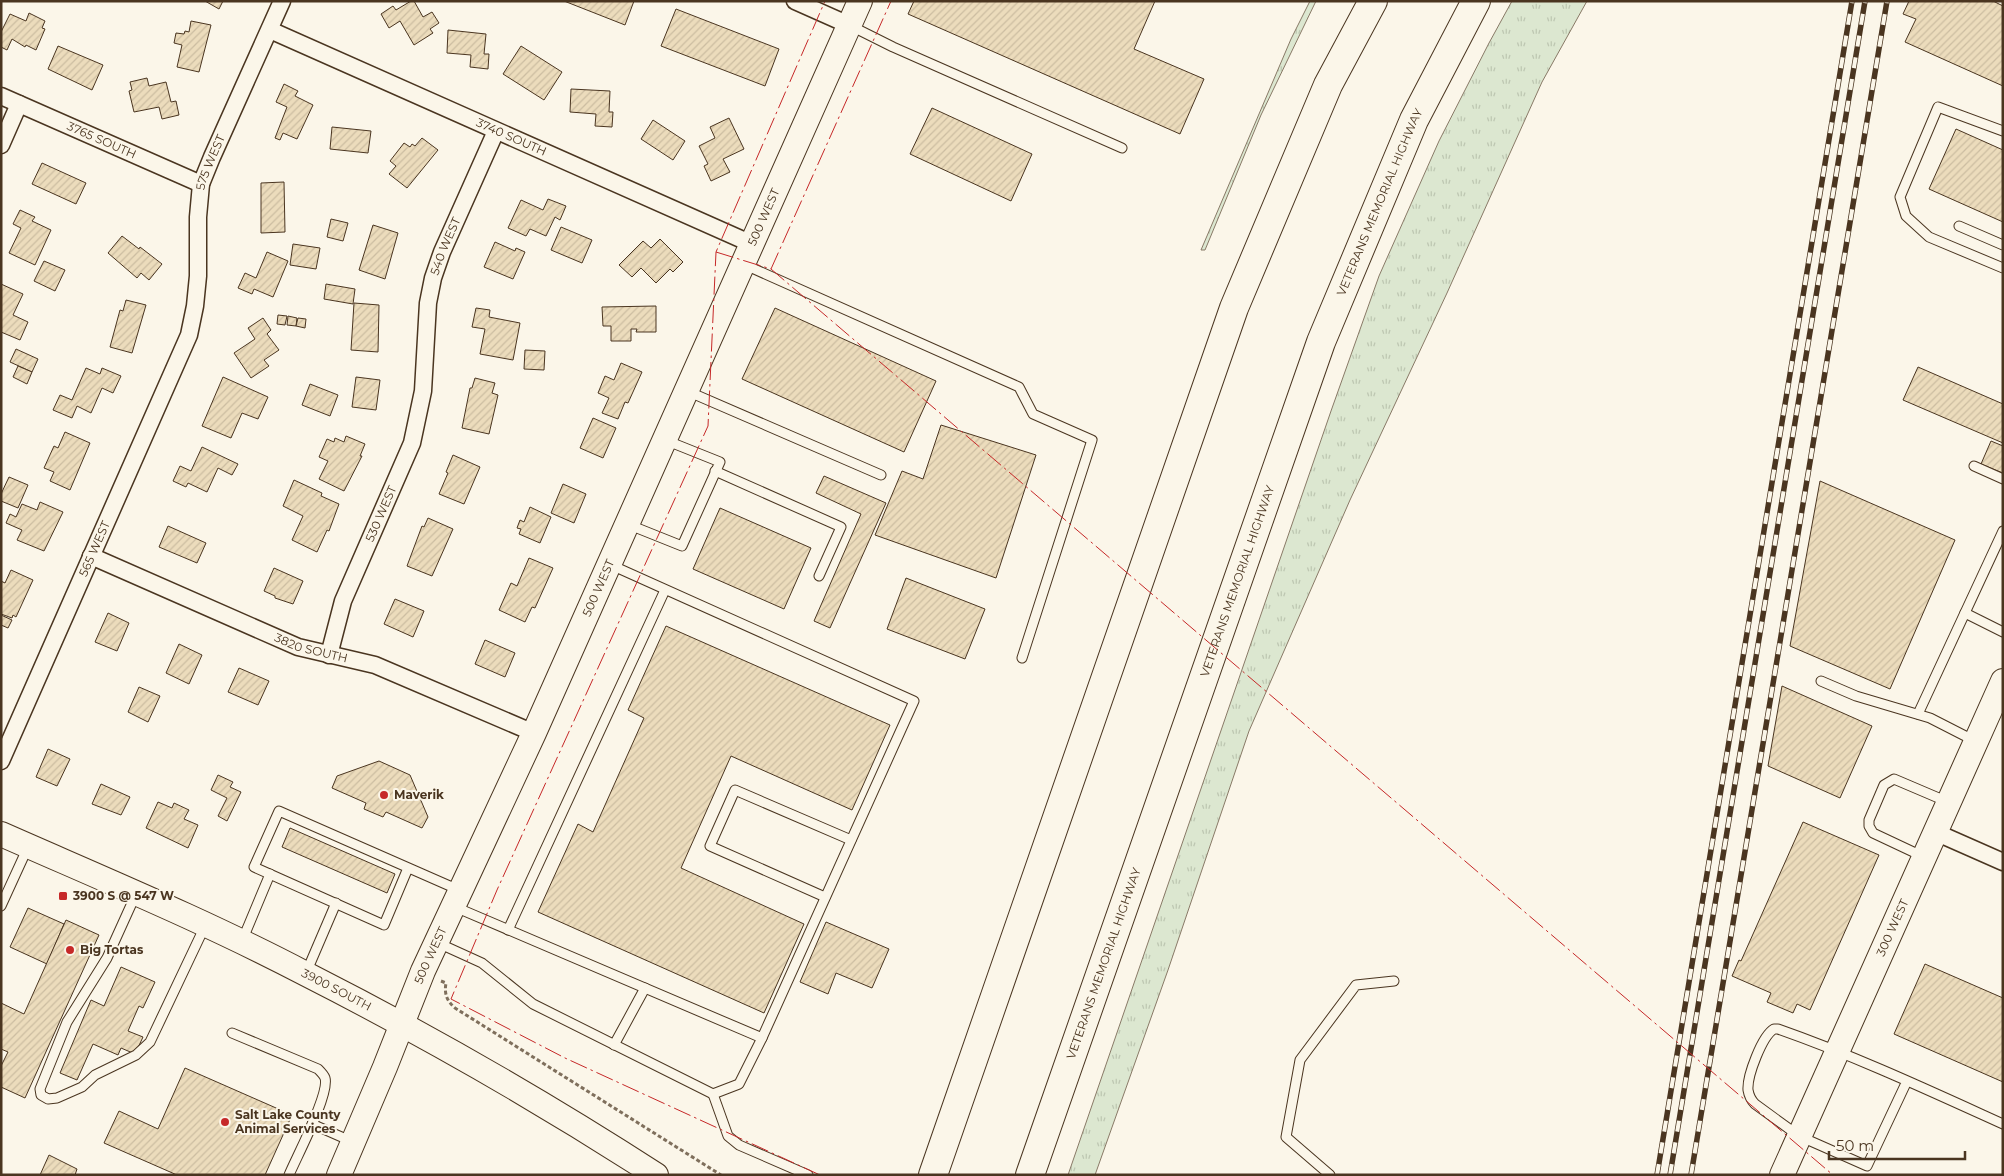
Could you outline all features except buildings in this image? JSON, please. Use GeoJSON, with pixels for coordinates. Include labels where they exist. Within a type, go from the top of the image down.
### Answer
{"type":"FeatureCollection","features":[{"type":"Feature","properties":{"kind":"highway"},"geometry":{"type":"LineString","coordinates":[[933,1175],[1234,308],[1328,84],[1373,1]]}},
{"type":"Feature","properties":{"kind":"highway","name":"VETERANS MEMORIAL HIGHWAY"},"geometry":{"type":"LineString","coordinates":[[1030,1175],[1321,342],[1414,120],[1476,1]]}},
{"type":"Feature","properties":{"kind":"main road","name":"500 WEST"},"geometry":{"type":"LineString","coordinates":[[339,1175],[436,942],[534,733],[860,1]]}},
{"type":"Feature","properties":{"kind":"main road","name":"300 WEST"},"geometry":{"type":"LineString","coordinates":[[1782,1175],[1948,802],[1976,741],[1997,706],[2003,680]]}},
{"type":"Feature","properties":{"kind":"main road","name":"3900 SOUTH"},"geometry":{"type":"LineString","coordinates":[[1,834],[306,973],[402,1024],[523,1093],[656,1175]]}},
{"type":"Feature","properties":{"kind":"street","name":"575 WEST"},"geometry":{"type":"LineString","coordinates":[[189,335],[195,306],[198,276],[198,217],[201,184],[282,1]]}},
{"type":"Feature","properties":{"kind":"street"},"geometry":{"type":"LineString","coordinates":[[797,2],[849,25]]}},
{"type":"Feature","properties":{"kind":"street","name":"3740 SOUTH"},"geometry":{"type":"LineString","coordinates":[[270,30],[496,131],[747,254]]}},
{"type":"Feature","properties":{"kind":"street","name":"3765 SOUTH"},"geometry":{"type":"LineString","coordinates":[[1,96],[201,184]]}},
{"type":"Feature","properties":{"kind":"street"},"geometry":{"type":"LineString","coordinates":[[1,145],[19,104]]}},
{"type":"Feature","properties":{"kind":"street","name":"540 WEST"},"geometry":{"type":"LineString","coordinates":[[425,371],[428,303],[433,278],[442,252],[496,131]]}},
{"type":"Feature","properties":{"kind":"street","name":"565 WEST"},"geometry":{"type":"LineString","coordinates":[[1,761],[189,335]]}},
{"type":"Feature","properties":{"kind":"street","name":"530 WEST"},"geometry":{"type":"LineString","coordinates":[[329,656],[344,601],[412,443],[418,420],[425,371]]}},
{"type":"Feature","properties":{"kind":"street","name":"3820 SOUTH"},"geometry":{"type":"LineString","coordinates":[[92,556],[298,647],[329,656],[375,665],[534,733]]}},
{"type":"Feature","properties":{"kind":"street"},"geometry":{"type":"LineString","coordinates":[[1935,832],[2003,862]]}},
{"type":"Feature","properties":{"kind":"lane"},"geometry":{"type":"LineString","coordinates":[[849,25],[893,47],[1122,148]]}},
{"type":"Feature","properties":{"kind":"lane"},"geometry":{"type":"LineString","coordinates":[[2003,131],[1938,107],[1900,197],[1906,216],[1929,237],[2003,268]]}},
{"type":"Feature","properties":{"kind":"lane"},"geometry":{"type":"LineString","coordinates":[[1959,226],[2003,245]]}},
{"type":"Feature","properties":{"kind":"lane"},"geometry":{"type":"LineString","coordinates":[[747,254],[1019,387],[1033,414],[1092,440],[1022,658]]}},
{"type":"Feature","properties":{"kind":"lane"},"geometry":{"type":"LineString","coordinates":[[686,390],[881,475]]}},
{"type":"Feature","properties":{"kind":"lane"},"geometry":{"type":"LineString","coordinates":[[627,524],[682,546],[720,462],[664,439]]}},
{"type":"Feature","properties":{"kind":"lane"},"geometry":{"type":"LineString","coordinates":[[1974,466],[2003,479]]}},
{"type":"Feature","properties":{"kind":"lane"},"geometry":{"type":"LineString","coordinates":[[715,471],[840,526],[819,576]]}},
{"type":"Feature","properties":{"kind":"lane"},"geometry":{"type":"LineString","coordinates":[[1918,714],[2003,531]]}},
{"type":"Feature","properties":{"kind":"lane"},"geometry":{"type":"LineString","coordinates":[[608,564],[914,701],[762,1038],[739,1084],[712,1094]]}},
{"type":"Feature","properties":{"kind":"lane"},"geometry":{"type":"LineString","coordinates":[[508,930],[665,590]]}},
{"type":"Feature","properties":{"kind":"lane"},"geometry":{"type":"LineString","coordinates":[[1965,613],[2003,632]]}},
{"type":"Feature","properties":{"kind":"lane"},"geometry":{"type":"LineString","coordinates":[[1821,681],[1856,696],[1930,718],[1976,741]]}},
{"type":"Feature","properties":{"kind":"lane"},"geometry":{"type":"LineString","coordinates":[[1924,857],[1873,833],[1869,826],[1869,820],[1884,785],[1894,779],[1948,802]]}},
{"type":"Feature","properties":{"kind":"lane"},"geometry":{"type":"LineString","coordinates":[[825,897],[710,846],[735,790],[851,840]]}},
{"type":"Feature","properties":{"kind":"lane"},"geometry":{"type":"LineString","coordinates":[[408,868],[384,925],[254,867],[279,811],[408,868],[508,930],[762,1038]]}},
{"type":"Feature","properties":{"kind":"lane"},"geometry":{"type":"LineString","coordinates":[[1,906],[28,846]]}},
{"type":"Feature","properties":{"kind":"lane"},"geometry":{"type":"LineString","coordinates":[[241,942],[270,874]]}},
{"type":"Feature","properties":{"kind":"lane"},"geometry":{"type":"LineString","coordinates":[[136,894],[107,958],[67,1022],[40,1089],[41,1095],[48,1099],[57,1098],[82,1086],[94,1075],[136,1056],[150,1042],[205,926]]}},
{"type":"Feature","properties":{"kind":"lane"},"geometry":{"type":"LineString","coordinates":[[306,973],[336,903]]}},
{"type":"Feature","properties":{"kind":"lane"},"geometry":{"type":"LineString","coordinates":[[436,942],[482,963],[533,1004],[712,1094],[728,1136],[739,1145],[808,1175]]}},
{"type":"Feature","properties":{"kind":"lane"},"geometry":{"type":"LineString","coordinates":[[1330,1175],[1286,1137],[1300,1060],[1356,985],[1394,981]]}},
{"type":"Feature","properties":{"kind":"lane"},"geometry":{"type":"LineString","coordinates":[[614,1045],[645,988]]}},
{"type":"Feature","properties":{"kind":"lane"},"geometry":{"type":"LineString","coordinates":[[1907,1081],[1867,1166],[1799,1136],[1754,1104],[1748,1092],[1749,1081],[1760,1048],[1767,1034],[1774,1029],[1778,1029],[1838,1050],[2003,1124]]}},
{"type":"Feature","properties":{"kind":"lane"},"geometry":{"type":"LineString","coordinates":[[232,1033],[318,1069],[325,1077],[325,1087],[312,1124],[288,1175]]}},
{"type":"Feature","properties":{"kind":"lane"},"geometry":{"type":"LineString","coordinates":[[312,1124],[353,1142]]}},
{"type":"Feature","properties":{"kind":"path"},"geometry":{"type":"LineString","coordinates":[[443,982],[446,983],[446,997],[455,1008],[720,1175]]}},
{"type":"Feature","properties":{"kind":"green space"},"geometry":{"type":"Polygon","coordinates":[[[1310,1],[1316,1],[1261,115],[1205,250],[1201,250],[1291,39],[1310,1]]]}},
{"type":"Feature","properties":{"kind":"green space"},"geometry":{"type":"Polygon","coordinates":[[[1512,1],[1587,1],[1542,82],[1447,293],[1350,500],[1249,731],[1168,970],[1095,1175],[1068,1175],[1379,276],[1439,141],[1512,1]]]}},
{"type":"Feature","properties":{"kind":"railway"},"geometry":{"type":"LineString","coordinates":[[1657,1175],[1852,1]]}},
{"type":"Feature","properties":{"kind":"railway"},"geometry":{"type":"LineString","coordinates":[[1670,1175],[1865,1]]}},
{"type":"Feature","properties":{"kind":"railway"},"geometry":{"type":"LineString","coordinates":[[1691,1175],[1887,1]]}},
{"type":"Feature","properties":{"kind":"power"},"geometry":{"type":"LineString","coordinates":[[820,1175],[565,1058],[451,999],[497,890],[708,426],[716,252],[825,1]]}},
{"type":"Feature","properties":{"kind":"power"},"geometry":{"type":"LineString","coordinates":[[771,269],[891,1]]}},
{"type":"Feature","properties":{"kind":"power"},"geometry":{"type":"LineString","coordinates":[[716,252],[771,269],[1833,1175]]}},
{"type":"Feature","properties":{"kind":"place","name":"Maverik"},"geometry":{"type":"Point","coordinates":[384,795]}},
{"type":"Feature","properties":{"kind":"place","name":"3900 S @ 547 W"},"geometry":{"type":"Point","coordinates":[63,896]}},
{"type":"Feature","properties":{"kind":"place","name":"Big Tortas"},"geometry":{"type":"Point","coordinates":[70,950]}},
{"type":"Feature","properties":{"kind":"place","name":"Salt Lake County Animal Services"},"geometry":{"type":"Point","coordinates":[225,1122]}}]}
